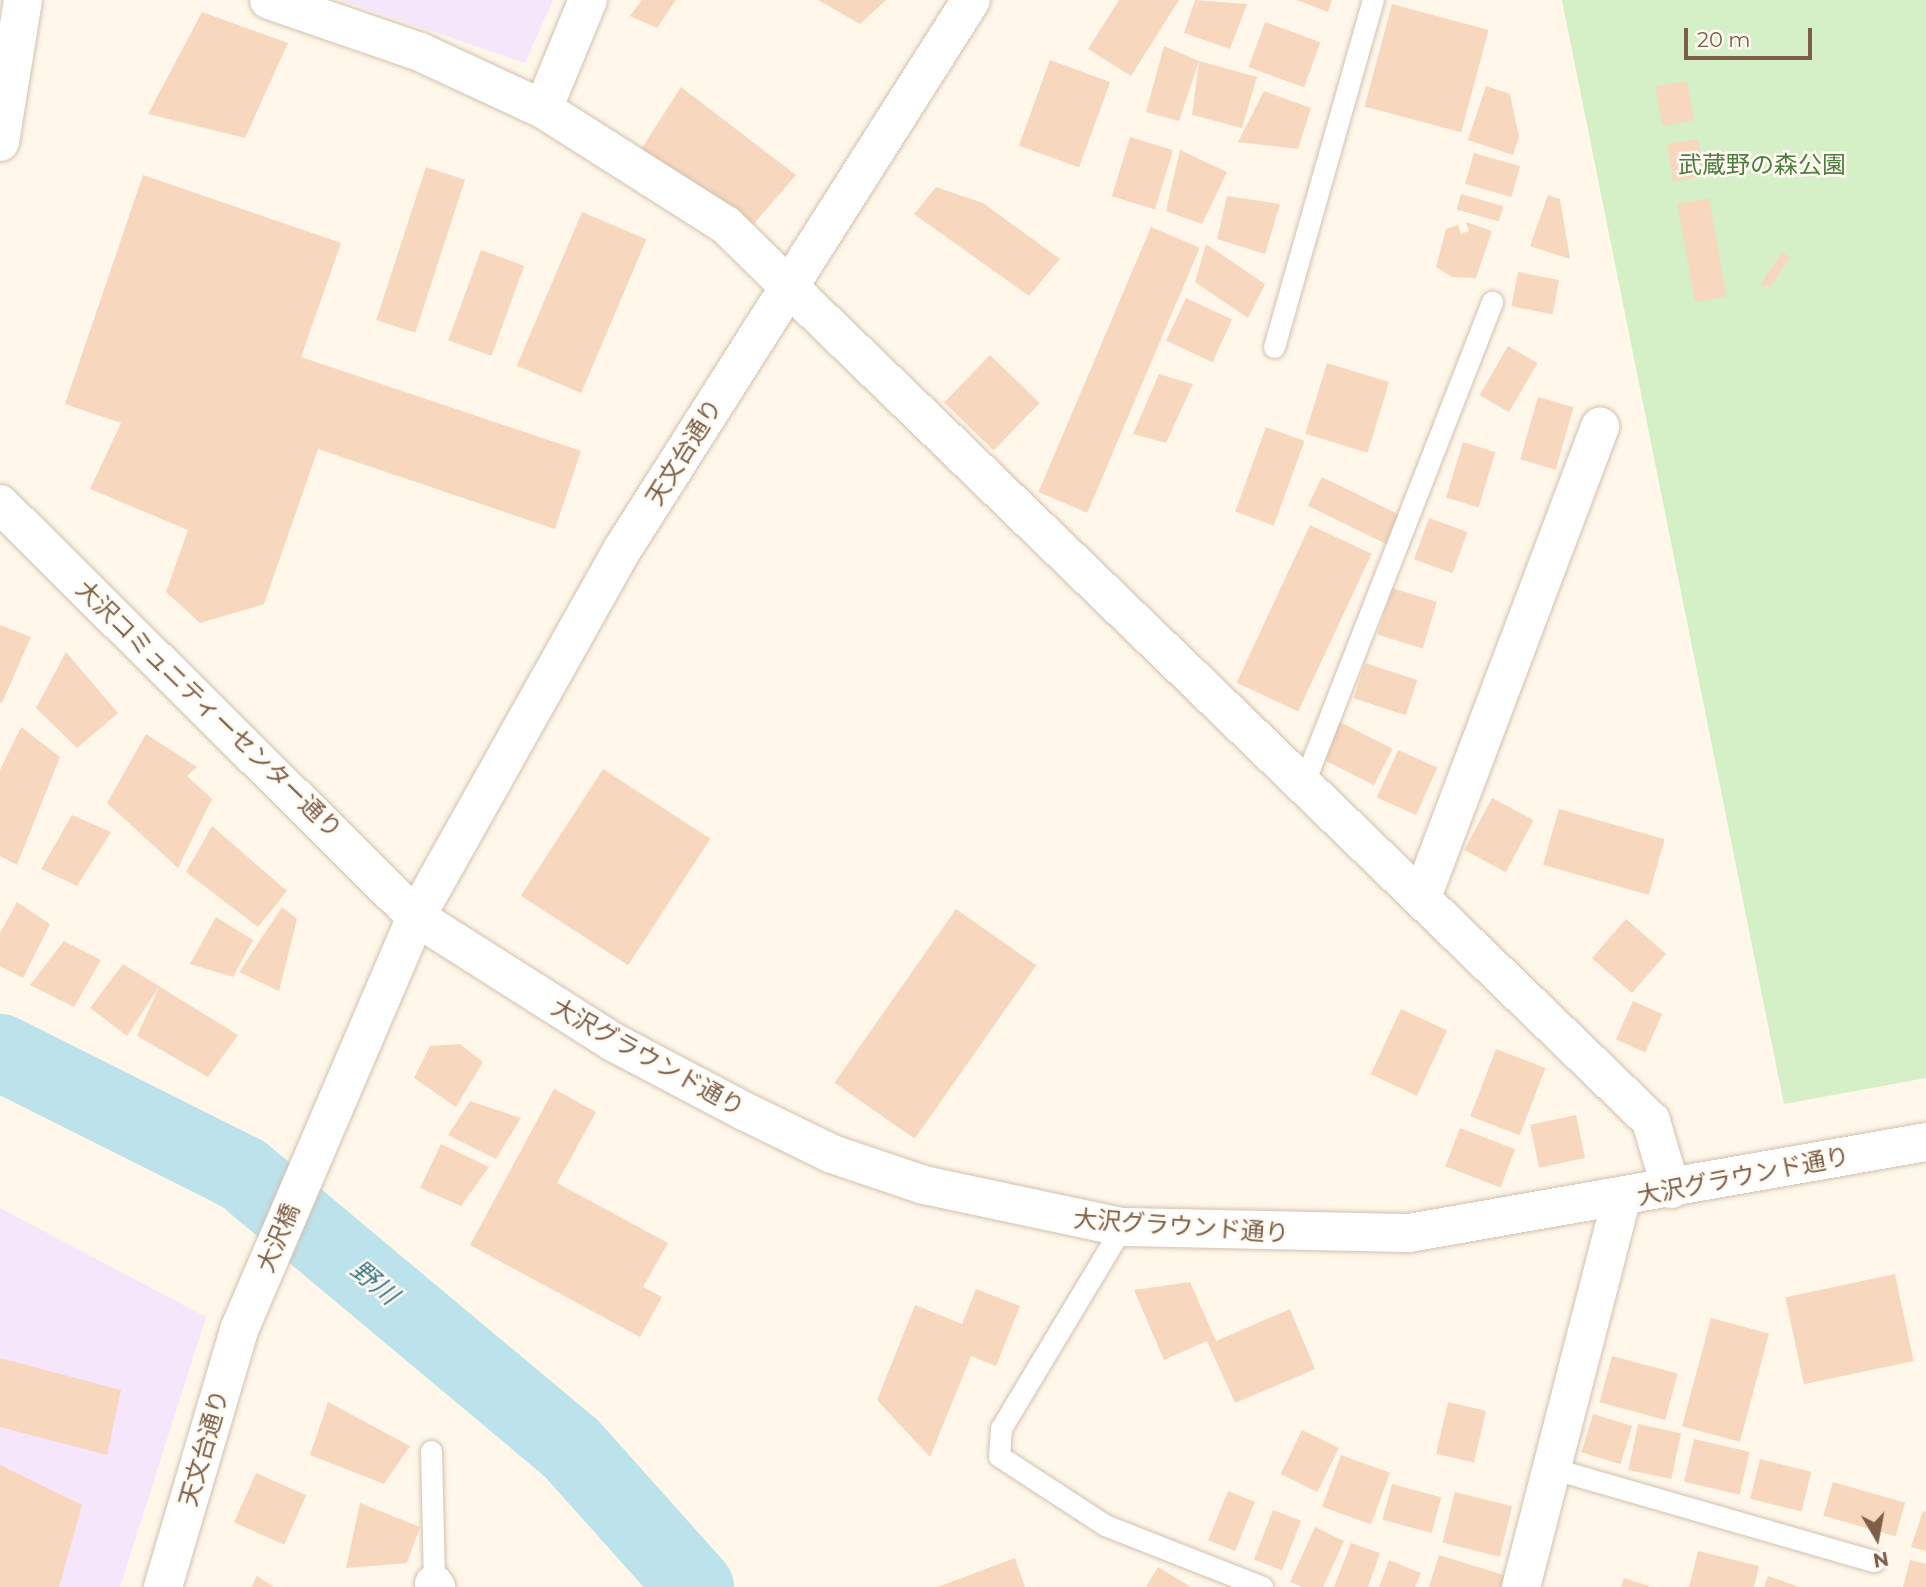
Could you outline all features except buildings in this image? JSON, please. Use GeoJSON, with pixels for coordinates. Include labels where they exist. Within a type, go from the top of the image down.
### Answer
{"type":"FeatureCollection","features":[{"type":"Feature","properties":{"kind":"street"},"geometry":{"type":"LineString","coordinates":[[0,142],[23,0]]}},
{"type":"Feature","properties":{"kind":"street"},"geometry":{"type":"LineString","coordinates":[[269,0],[420,52],[543,108],[726,225],[1651,1121],[1671,1189]]}},
{"type":"Feature","properties":{"kind":"street"},"geometry":{"type":"LineString","coordinates":[[543,108],[588,0]]}},
{"type":"Feature","properties":{"kind":"street","name":"天文台通り"},"geometry":{"type":"LineString","coordinates":[[309,1166],[416,917],[622,550],[971,0]]}},
{"type":"Feature","properties":{"kind":"street"},"geometry":{"type":"LineString","coordinates":[[1422,897],[1600,427]]}},
{"type":"Feature","properties":{"kind":"street","name":"大沢コミュニティーセンター通り"},"geometry":{"type":"LineString","coordinates":[[0,504],[416,917]]}},
{"type":"Feature","properties":{"kind":"street","name":"大沢グラウンド通り"},"geometry":{"type":"LineString","coordinates":[[416,917],[613,1042],[832,1154],[1036,1213],[1122,1227],[1409,1233],[1620,1200],[1926,1142]]}},
{"type":"Feature","properties":{"kind":"street","name":"大沢橋"},"geometry":{"type":"LineString","coordinates":[[247,1310],[309,1166]]}},
{"type":"Feature","properties":{"kind":"street"},"geometry":{"type":"LineString","coordinates":[[1521,1587],[1620,1200]]}},
{"type":"Feature","properties":{"kind":"street","name":"天文台通り"},"geometry":{"type":"LineString","coordinates":[[163,1587],[247,1310]]}},
{"type":"Feature","properties":{"kind":"lane"},"geometry":{"type":"LineString","coordinates":[[1273,347],[1373,0]]}},
{"type":"Feature","properties":{"kind":"lane"},"geometry":{"type":"LineString","coordinates":[[1303,785],[1492,302]]}},
{"type":"Feature","properties":{"kind":"lane"},"geometry":{"type":"LineString","coordinates":[[1122,1227],[1001,1428],[999,1456],[1105,1525],[1262,1587]]}},
{"type":"Feature","properties":{"kind":"lane"},"geometry":{"type":"LineString","coordinates":[[431,1451],[435,1586]]}},
{"type":"Feature","properties":{"kind":"lane"},"geometry":{"type":"LineString","coordinates":[[1551,1468],[1874,1561]]}},
{"type":"Feature","properties":{"kind":"shaded area"},"geometry":{"type":"Polygon","coordinates":[[[341,0],[553,0],[525,63],[341,0]]]}},
{"type":"Feature","properties":{"kind":"shaded area"},"geometry":{"type":"Polygon","coordinates":[[[0,1208],[206,1317],[120,1587],[0,1587],[0,1208]]]}},
{"type":"Feature","properties":{"kind":"green space","name":"武蔵野の森公園"},"geometry":{"type":"Polygon","coordinates":[[[1562,0],[1926,0],[1926,1078],[1784,1104],[1562,0]]]}},
{"type":"Feature","properties":{"kind":"waterway","name":"野川"},"geometry":{"type":"LineString","coordinates":[[0,1052],[242,1173],[570,1447],[695,1587]]}}]}
